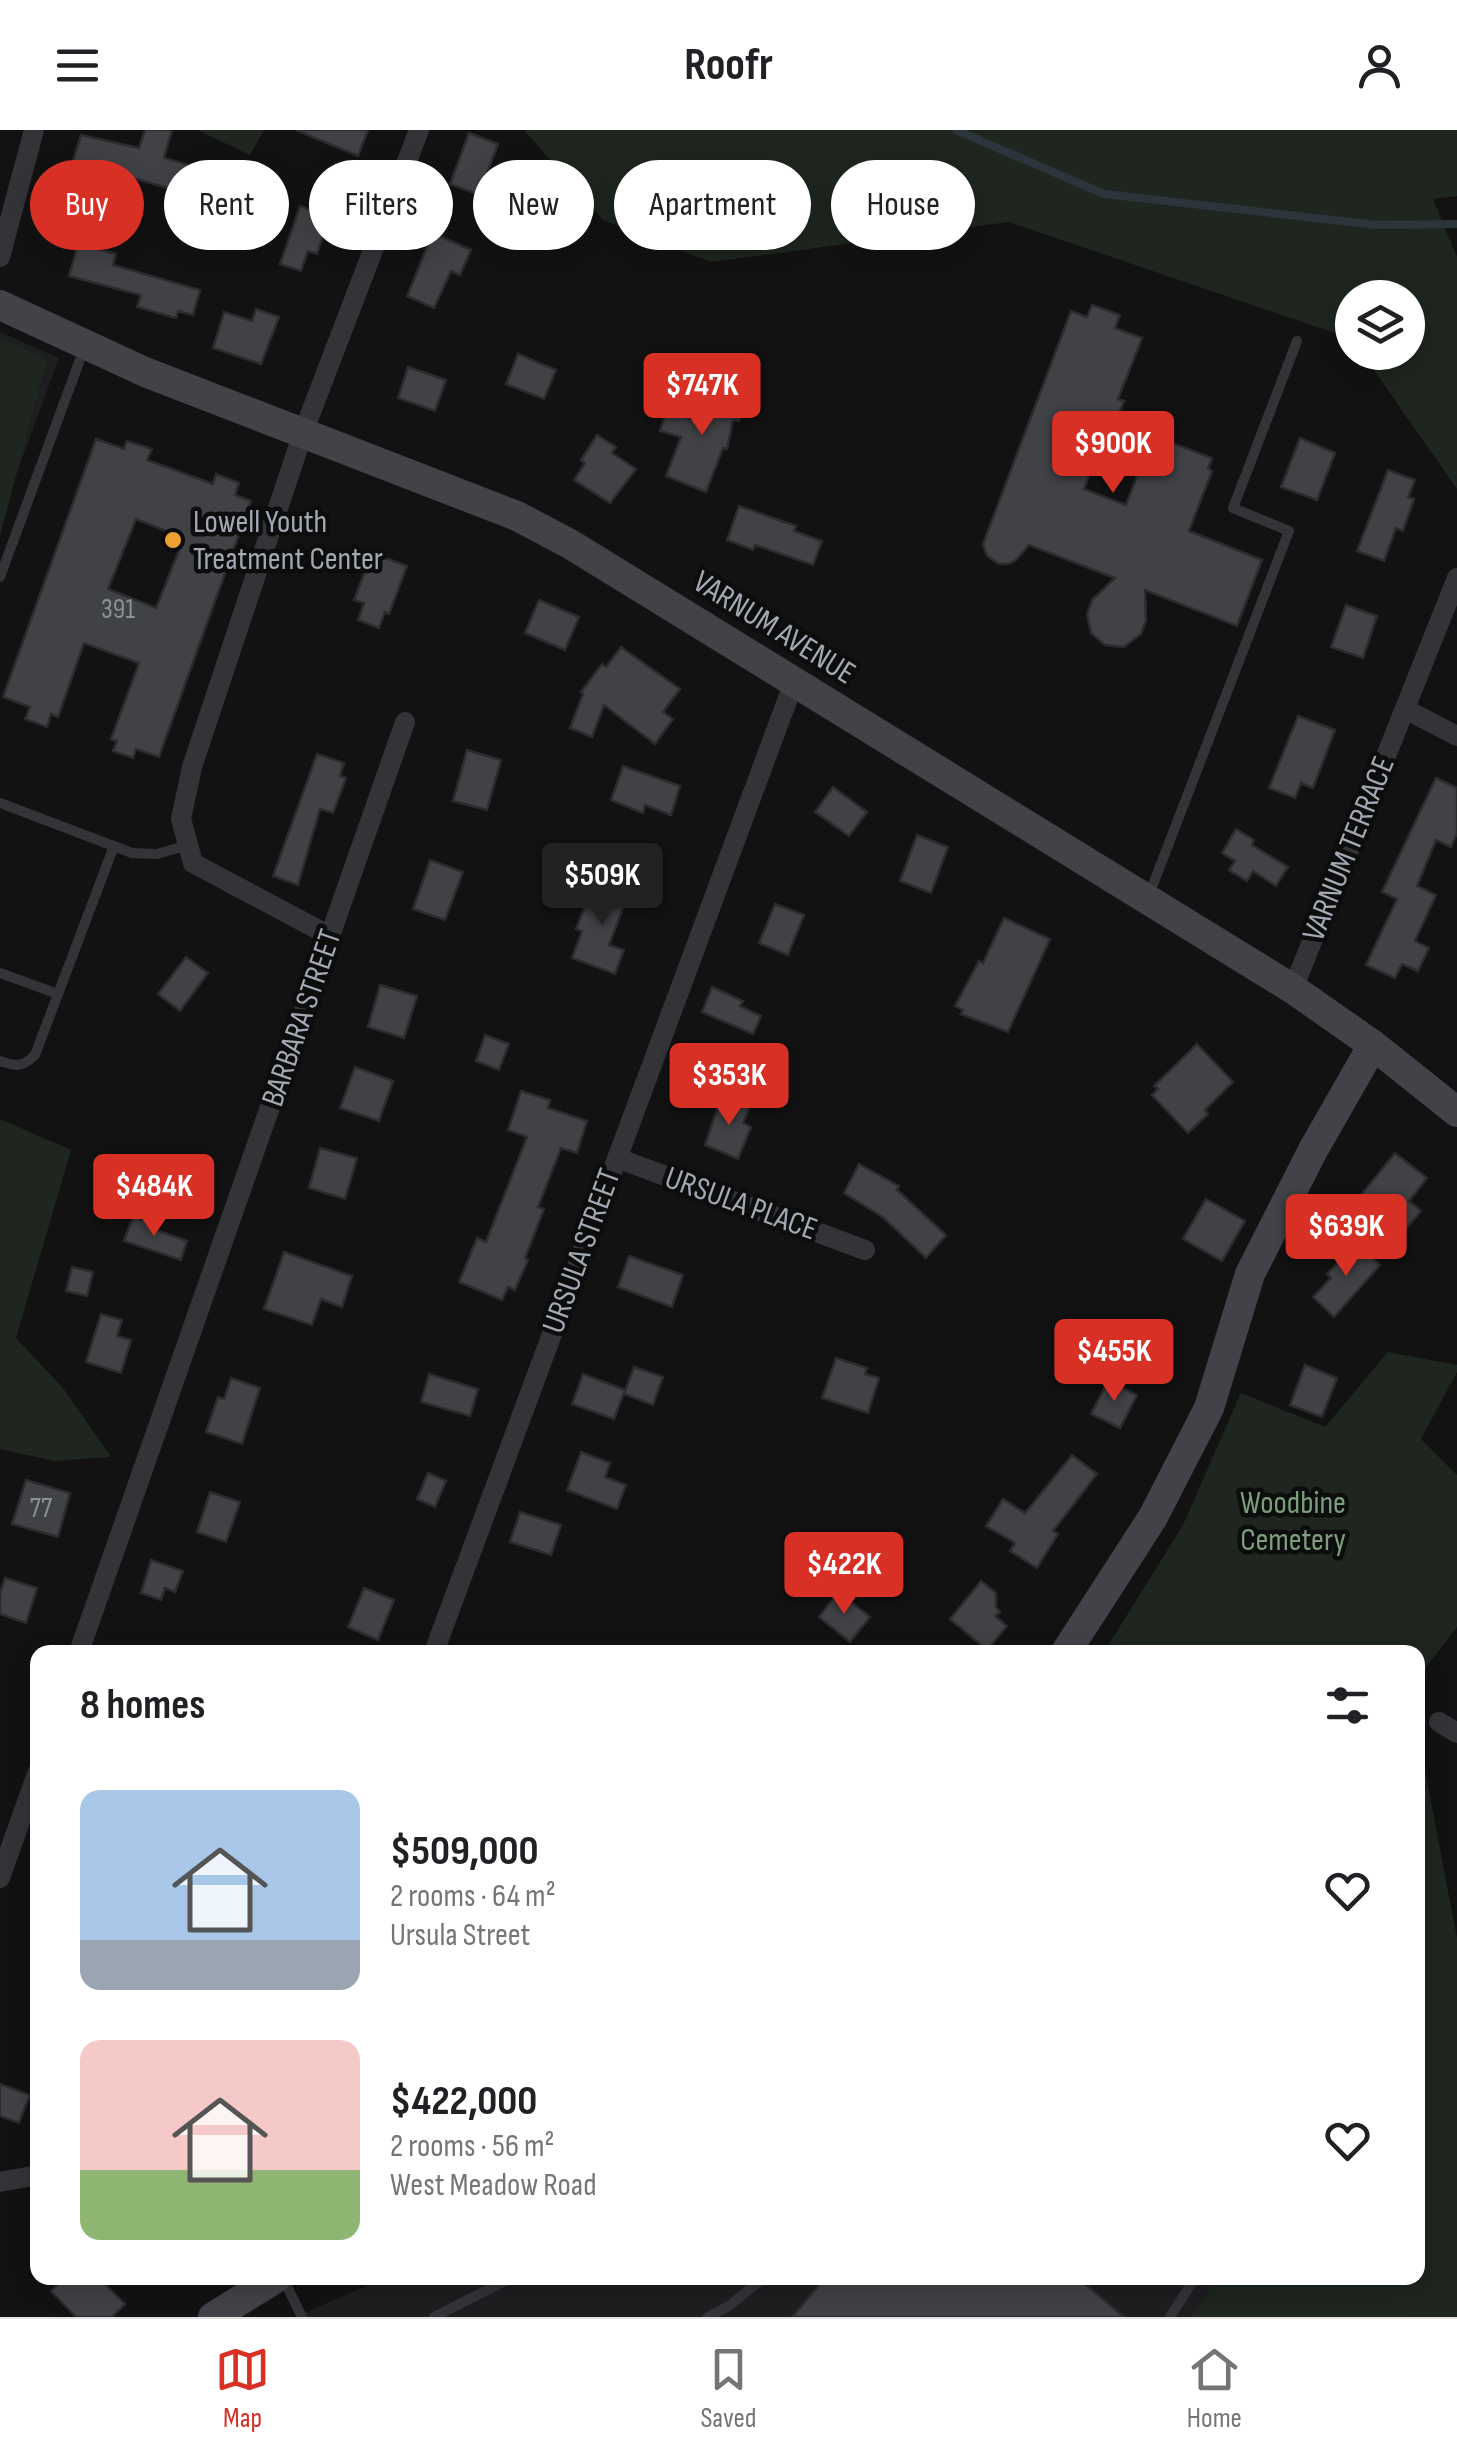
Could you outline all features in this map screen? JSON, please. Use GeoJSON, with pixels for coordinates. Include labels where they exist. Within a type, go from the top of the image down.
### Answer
{"type":"FeatureCollection","features":[{"type":"Feature","properties":{"kind":"main road","name":"VARNUM AVENUE"},"geometry":{"type":"LineString","coordinates":[[0,305],[85,345],[517,516],[570,544],[1293,988],[1457,1112]]}},
{"type":"Feature","properties":{"kind":"main road"},"geometry":{"type":"LineString","coordinates":[[1071,1645],[1153,1517],[1210,1408],[1250,1274],[1313,1150],[1373,1045]]}},
{"type":"Feature","properties":{"kind":"main road"},"geometry":{"type":"LineString","coordinates":[[214,2317],[268,2285]]}},
{"type":"Feature","properties":{"kind":"street"},"geometry":{"type":"LineString","coordinates":[[0,257],[34,130]]}},
{"type":"Feature","properties":{"kind":"street"},"geometry":{"type":"LineString","coordinates":[[330,936],[193,863],[181,819],[192,768],[303,433],[419,130]]}},
{"type":"Feature","properties":{"kind":"street","name":"VARNUM TERRACE"},"geometry":{"type":"LineString","coordinates":[[1293,988],[1457,578]]}},
{"type":"Feature","properties":{"kind":"street","name":"URSULA STREET"},"geometry":{"type":"LineString","coordinates":[[437,1645],[794,682]]}},
{"type":"Feature","properties":{"kind":"street"},"geometry":{"type":"LineString","coordinates":[[1405,709],[1457,736]]}},
{"type":"Feature","properties":{"kind":"street","name":"BARBARA STREET"},"geometry":{"type":"LineString","coordinates":[[81,1645],[405,722]]}},
{"type":"Feature","properties":{"kind":"street","name":"URSULA PLACE"},"geometry":{"type":"LineString","coordinates":[[617,1158],[865,1250]]}},
{"type":"Feature","properties":{"kind":"street"},"geometry":{"type":"LineString","coordinates":[[0,1878],[30,1794]]}},
{"type":"Feature","properties":{"kind":"street"},"geometry":{"type":"LineString","coordinates":[[0,2182],[30,2176]]}},
{"type":"Feature","properties":{"kind":"lane"},"geometry":{"type":"LineString","coordinates":[[1148,898],[1289,531],[1233,508],[1298,341]]}},
{"type":"Feature","properties":{"kind":"lane"},"geometry":{"type":"LineString","coordinates":[[0,577],[85,345]]}},
{"type":"Feature","properties":{"kind":"lane"},"geometry":{"type":"LineString","coordinates":[[0,803],[144,855],[188,845]]}},
{"type":"Feature","properties":{"kind":"lane"},"geometry":{"type":"LineString","coordinates":[[0,1061],[14,1067],[26,1064],[35,1055],[114,846]]}},
{"type":"Feature","properties":{"kind":"lane"},"geometry":{"type":"LineString","coordinates":[[0,974],[58,994]]}},
{"type":"Feature","properties":{"kind":"lane"},"geometry":{"type":"LineString","coordinates":[[284,2285],[302,2317]]}},
{"type":"Feature","properties":{"kind":"lane"},"geometry":{"type":"LineString","coordinates":[[434,2317],[498,2285]]}},
{"type":"Feature","properties":{"kind":"lane"},"geometry":{"type":"LineString","coordinates":[[708,2317],[730,2306],[756,2285]]}},
{"type":"Feature","properties":{"kind":"lane"},"geometry":{"type":"LineString","coordinates":[[1170,2317],[1191,2285]]}},
{"type":"Feature","properties":{"kind":"shaded area"},"geometry":{"type":"Polygon","coordinates":[[[0,332],[59,358],[0,519],[0,332]]]}},
{"type":"Feature","properties":{"kind":"shaded area"},"geometry":{"type":"Polygon","coordinates":[[[368,2285],[1226,2285],[1219,2317],[295,2317],[368,2285]]]}},
{"type":"Feature","properties":{"kind":"green space"},"geometry":{"type":"Polygon","coordinates":[[[197,130],[264,130],[250,155],[197,130]]]}},
{"type":"Feature","properties":{"kind":"green space"},"geometry":{"type":"Polygon","coordinates":[[[524,130],[1457,130],[1457,196],[1433,199],[1457,257],[1457,489],[1374,370],[1425,370],[1425,280],[1335,280],[1335,333],[1009,222],[975,227],[975,160],[831,160],[831,246],[811,249],[811,160],[614,160],[614,224],[603,220],[594,210],[594,160],[550,160],[524,130]]]}},
{"type":"Feature","properties":{"kind":"green space"},"geometry":{"type":"Polygon","coordinates":[[[680,250],[800,250],[711,262],[680,250]]]}},
{"type":"Feature","properties":{"kind":"green space"},"geometry":{"type":"Polygon","coordinates":[[[0,338],[47,359],[0,536],[0,338]]]}},
{"type":"Feature","properties":{"kind":"green space"},"geometry":{"type":"Polygon","coordinates":[[[0,1119],[71,1150],[16,1338],[63,1388],[111,1457],[54,1461],[0,1449],[0,1119]]]}},
{"type":"Feature","properties":{"kind":"green space","name":"Woodbine Cemetery"},"geometry":{"type":"Polygon","coordinates":[[[1388,1352],[1457,1365],[1457,1372],[1421,1439],[1457,1475],[1457,1627],[1425,1671],[1425,1645],[1108,1645],[1183,1525],[1241,1393],[1325,1427],[1388,1352]]]}},
{"type":"Feature","properties":{"kind":"green space"},"geometry":{"type":"Polygon","coordinates":[[[1425,1771],[1457,1938],[1457,2317],[1190,2317],[1209,2293],[1208,2285],[1425,2285],[1425,1771]]]}},
{"type":"Feature","properties":{"kind":"building"},"geometry":{"type":"Polygon","coordinates":[[[145,130],[172,130],[164,158],[171,160],[164,160],[164,187],[144,181],[144,160],[73,160],[81,135],[139,148],[145,130]]]}},
{"type":"Feature","properties":{"kind":"building"},"geometry":{"type":"Polygon","coordinates":[[[296,130],[368,130],[358,156],[296,130]]]}},
{"type":"Feature","properties":{"kind":"building"},"geometry":{"type":"Polygon","coordinates":[[[469,133],[498,144],[492,160],[473,160],[473,193],[453,185],[469,133]]]}},
{"type":"Feature","properties":{"kind":"building"},"geometry":{"type":"Polygon","coordinates":[[[300,206],[309,209],[309,250],[318,250],[317,254],[308,251],[301,271],[280,264],[285,250],[289,250],[300,206]]]}},
{"type":"Feature","properties":{"kind":"building"},"geometry":{"type":"Polygon","coordinates":[[[453,242],[471,250],[460,275],[451,271],[434,308],[407,296],[426,250],[453,250],[453,242]]]}},
{"type":"Feature","properties":{"kind":"building"},"geometry":{"type":"Polygon","coordinates":[[[76,250],[101,250],[116,254],[113,265],[200,290],[193,315],[178,311],[176,318],[137,307],[141,295],[69,276],[76,250]]]}},
{"type":"Feature","properties":{"kind":"building"},"geometry":{"type":"Polygon","coordinates":[[[1092,305],[1120,315],[1115,328],[1142,338],[1118,399],[1124,401],[1110,438],[1104,435],[1084,489],[1126,505],[1148,447],[1152,448],[1156,437],[1212,458],[1208,469],[1212,471],[1189,531],[1262,560],[1237,626],[1145,590],[1146,620],[1141,634],[1124,647],[1105,645],[1091,633],[1087,614],[1092,600],[1115,578],[1029,545],[1008,564],[999,564],[987,556],[983,544],[1071,311],[1087,317],[1092,305]]]}},
{"type":"Feature","properties":{"kind":"building"},"geometry":{"type":"Polygon","coordinates":[[[256,309],[279,317],[261,364],[213,348],[224,312],[252,321],[256,309]]]}},
{"type":"Feature","properties":{"kind":"building"},"geometry":{"type":"Polygon","coordinates":[[[518,354],[556,370],[544,399],[506,384],[518,354]]]}},
{"type":"Feature","properties":{"kind":"building"},"geometry":{"type":"Polygon","coordinates":[[[408,367],[446,380],[435,411],[398,398],[408,367]]]}},
{"type":"Feature","properties":{"kind":"building"},"geometry":{"type":"Polygon","coordinates":[[[708,388],[746,399],[739,421],[733,420],[727,449],[723,448],[706,492],[666,476],[681,437],[660,431],[666,411],[698,421],[708,388]]]}},
{"type":"Feature","properties":{"kind":"building"},"geometry":{"type":"Polygon","coordinates":[[[597,435],[616,447],[612,453],[636,469],[610,503],[574,480],[597,435]]]}},
{"type":"Feature","properties":{"kind":"building"},"geometry":{"type":"Polygon","coordinates":[[[1300,438],[1335,453],[1317,500],[1281,487],[1300,438]]]}},
{"type":"Feature","properties":{"kind":"building"},"geometry":{"type":"Polygon","coordinates":[[[96,439],[124,449],[127,441],[152,449],[147,460],[213,484],[216,474],[239,483],[235,495],[251,501],[159,757],[136,749],[133,758],[113,751],[117,741],[111,739],[139,663],[84,643],[58,717],[51,714],[47,727],[25,719],[30,707],[3,697],[96,439]],[[136,519],[108,589],[156,608],[184,538],[136,519]]]}},
{"type":"Feature","properties":{"kind":"building"},"geometry":{"type":"Polygon","coordinates":[[[1388,470],[1415,480],[1408,497],[1414,499],[1403,531],[1396,528],[1384,561],[1357,551],[1388,470]]]}},
{"type":"Feature","properties":{"kind":"building"},"geometry":{"type":"Polygon","coordinates":[[[739,506],[796,526],[794,531],[822,541],[813,565],[755,545],[753,550],[727,540],[739,506]]]}},
{"type":"Feature","properties":{"kind":"building"},"geometry":{"type":"Polygon","coordinates":[[[372,553],[407,566],[389,614],[385,612],[379,628],[358,620],[364,603],[354,600],[372,553]]]}},
{"type":"Feature","properties":{"kind":"building"},"geometry":{"type":"Polygon","coordinates":[[[539,600],[579,617],[565,650],[525,633],[539,600]]]}},
{"type":"Feature","properties":{"kind":"building"},"geometry":{"type":"Polygon","coordinates":[[[1346,605],[1377,616],[1363,658],[1331,647],[1346,605]]]}},
{"type":"Feature","properties":{"kind":"building"},"geometry":{"type":"Polygon","coordinates":[[[621,647],[680,689],[663,712],[673,719],[655,744],[604,705],[592,737],[570,728],[581,692],[621,647]]]}},
{"type":"Feature","properties":{"kind":"building"},"geometry":{"type":"Polygon","coordinates":[[[1298,716],[1335,730],[1313,788],[1301,783],[1295,798],[1269,788],[1298,716]]]}},
{"type":"Feature","properties":{"kind":"building"},"geometry":{"type":"Polygon","coordinates":[[[467,750],[501,760],[487,810],[453,801],[467,750]]]}},
{"type":"Feature","properties":{"kind":"building"},"geometry":{"type":"Polygon","coordinates":[[[317,754],[344,763],[340,776],[346,778],[333,813],[320,809],[298,885],[273,876],[317,754]]]}},
{"type":"Feature","properties":{"kind":"building"},"geometry":{"type":"Polygon","coordinates":[[[623,766],[680,786],[671,815],[645,805],[643,813],[611,800],[623,766]]]}},
{"type":"Feature","properties":{"kind":"building"},"geometry":{"type":"Polygon","coordinates":[[[1436,778],[1457,788],[1457,833],[1451,847],[1436,840],[1417,886],[1436,895],[1415,941],[1429,948],[1418,971],[1402,964],[1395,978],[1366,965],[1397,899],[1382,892],[1436,778]]]}},
{"type":"Feature","properties":{"kind":"building"},"geometry":{"type":"Polygon","coordinates":[[[833,787],[867,812],[849,836],[815,812],[833,787]]]}},
{"type":"Feature","properties":{"kind":"building"},"geometry":{"type":"Polygon","coordinates":[[[1236,829],[1254,840],[1252,845],[1288,867],[1276,886],[1253,871],[1247,881],[1229,870],[1235,861],[1222,853],[1236,829]]]}},
{"type":"Feature","properties":{"kind":"building"},"geometry":{"type":"Polygon","coordinates":[[[917,835],[948,847],[931,893],[900,881],[917,835]]]}},
{"type":"Feature","properties":{"kind":"building"},"geometry":{"type":"Polygon","coordinates":[[[430,860],[463,872],[445,920],[413,909],[430,860]]]}},
{"type":"Feature","properties":{"kind":"building"},"geometry":{"type":"Polygon","coordinates":[[[607,877],[631,887],[609,945],[624,950],[615,974],[572,958],[582,931],[576,929],[587,901],[596,905],[607,877]]]}},
{"type":"Feature","properties":{"kind":"building"},"geometry":{"type":"Polygon","coordinates":[[[775,904],[804,915],[788,955],[759,943],[775,904]]]}},
{"type":"Feature","properties":{"kind":"building"},"geometry":{"type":"Polygon","coordinates":[[[1004,918],[1050,939],[1008,1032],[961,1014],[963,1010],[955,1006],[979,961],[983,963],[1004,918]]]}},
{"type":"Feature","properties":{"kind":"building"},"geometry":{"type":"Polygon","coordinates":[[[186,957],[208,973],[180,1011],[158,994],[186,957]]]}},
{"type":"Feature","properties":{"kind":"building"},"geometry":{"type":"Polygon","coordinates":[[[380,985],[417,996],[404,1038],[368,1027],[380,985]]]}},
{"type":"Feature","properties":{"kind":"building"},"geometry":{"type":"Polygon","coordinates":[[[712,987],[743,1001],[740,1006],[761,1016],[753,1034],[702,1012],[712,987]]]}},
{"type":"Feature","properties":{"kind":"building"},"geometry":{"type":"Polygon","coordinates":[[[485,1035],[509,1044],[499,1070],[476,1061],[485,1035]]]}},
{"type":"Feature","properties":{"kind":"building"},"geometry":{"type":"Polygon","coordinates":[[[1197,1044],[1233,1082],[1188,1133],[1152,1095],[1158,1089],[1154,1086],[1197,1044]]]}},
{"type":"Feature","properties":{"kind":"building"},"geometry":{"type":"Polygon","coordinates":[[[355,1067],[393,1081],[379,1121],[340,1108],[355,1067]]]}},
{"type":"Feature","properties":{"kind":"building"},"geometry":{"type":"Polygon","coordinates":[[[521,1091],[550,1100],[548,1108],[587,1121],[577,1153],[561,1148],[538,1207],[544,1209],[525,1258],[528,1260],[515,1290],[508,1287],[502,1300],[459,1282],[477,1238],[486,1242],[527,1137],[508,1130],[521,1091]]]}},
{"type":"Feature","properties":{"kind":"building"},"geometry":{"type":"Polygon","coordinates":[[[722,1095],[750,1106],[743,1123],[751,1127],[738,1159],[705,1145],[722,1095]]]}},
{"type":"Feature","properties":{"kind":"building"},"geometry":{"type":"Polygon","coordinates":[[[320,1148],[357,1158],[345,1199],[309,1188],[320,1148]]]}},
{"type":"Feature","properties":{"kind":"building"},"geometry":{"type":"Polygon","coordinates":[[[1395,1153],[1427,1178],[1409,1201],[1421,1211],[1406,1229],[1378,1208],[1374,1214],[1357,1200],[1395,1153]]]}},
{"type":"Feature","properties":{"kind":"building"},"geometry":{"type":"Polygon","coordinates":[[[859,1164],[899,1186],[897,1190],[946,1235],[926,1258],[884,1218],[844,1193],[859,1164]]]}},
{"type":"Feature","properties":{"kind":"building"},"geometry":{"type":"Polygon","coordinates":[[[1206,1199],[1245,1221],[1222,1261],[1183,1239],[1206,1199]]]}},
{"type":"Feature","properties":{"kind":"building"},"geometry":{"type":"Polygon","coordinates":[[[133,1216],[153,1223],[151,1228],[187,1241],[181,1260],[124,1241],[133,1216]]]}},
{"type":"Feature","properties":{"kind":"building"},"geometry":{"type":"Polygon","coordinates":[[[1357,1243],[1380,1265],[1334,1317],[1313,1297],[1331,1278],[1327,1274],[1357,1243]]]}},
{"type":"Feature","properties":{"kind":"building"},"geometry":{"type":"Polygon","coordinates":[[[284,1252],[352,1276],[342,1307],[321,1299],[312,1325],[264,1309],[284,1252]]]}},
{"type":"Feature","properties":{"kind":"building"},"geometry":{"type":"Polygon","coordinates":[[[629,1256],[683,1275],[672,1307],[618,1287],[629,1256]]]}},
{"type":"Feature","properties":{"kind":"building"},"geometry":{"type":"Polygon","coordinates":[[[72,1267],[93,1272],[87,1296],[66,1291],[72,1267]]]}},
{"type":"Feature","properties":{"kind":"building"},"geometry":{"type":"Polygon","coordinates":[[[101,1314],[122,1320],[117,1336],[131,1340],[121,1373],[86,1362],[101,1314]]]}},
{"type":"Feature","properties":{"kind":"building"},"geometry":{"type":"Polygon","coordinates":[[[836,1358],[867,1368],[865,1374],[879,1378],[868,1413],[822,1398],[836,1358]]]}},
{"type":"Feature","properties":{"kind":"building"},"geometry":{"type":"Polygon","coordinates":[[[1305,1365],[1337,1378],[1322,1417],[1290,1405],[1305,1365]]]}},
{"type":"Feature","properties":{"kind":"building"},"geometry":{"type":"Polygon","coordinates":[[[634,1367],[663,1377],[653,1405],[624,1394],[634,1367]]]}},
{"type":"Feature","properties":{"kind":"building"},"geometry":{"type":"Polygon","coordinates":[[[429,1374],[478,1389],[470,1416],[421,1402],[429,1374]]]}},
{"type":"Feature","properties":{"kind":"building"},"geometry":{"type":"Polygon","coordinates":[[[583,1374],[625,1390],[614,1419],[572,1404],[583,1374]]]}},
{"type":"Feature","properties":{"kind":"building"},"geometry":{"type":"Polygon","coordinates":[[[231,1378],[260,1388],[242,1444],[206,1432],[218,1397],[224,1399],[231,1378]]]}},
{"type":"Feature","properties":{"kind":"building"},"geometry":{"type":"Polygon","coordinates":[[[1108,1381],[1137,1395],[1120,1428],[1091,1414],[1108,1381]]]}},
{"type":"Feature","properties":{"kind":"building"},"geometry":{"type":"Polygon","coordinates":[[[581,1452],[610,1463],[605,1477],[626,1485],[617,1509],[567,1490],[581,1452]]]}},
{"type":"Feature","properties":{"kind":"building"},"geometry":{"type":"Polygon","coordinates":[[[1072,1455],[1097,1474],[1053,1531],[1058,1534],[1037,1568],[1010,1551],[1015,1543],[986,1526],[1003,1499],[1025,1513],[1072,1455]]]}},
{"type":"Feature","properties":{"kind":"building"},"geometry":{"type":"Polygon","coordinates":[[[428,1473],[446,1481],[435,1507],[417,1499],[428,1473]]]}},
{"type":"Feature","properties":{"kind":"building"},"geometry":{"type":"Polygon","coordinates":[[[26,1480],[70,1493],[58,1537],[12,1524],[26,1480]]]}},
{"type":"Feature","properties":{"kind":"building"},"geometry":{"type":"Polygon","coordinates":[[[210,1492],[240,1502],[226,1542],[197,1532],[210,1492]]]}},
{"type":"Feature","properties":{"kind":"building"},"geometry":{"type":"Polygon","coordinates":[[[520,1512],[561,1525],[551,1555],[510,1542],[520,1512]]]}},
{"type":"Feature","properties":{"kind":"building"},"geometry":{"type":"Polygon","coordinates":[[[151,1560],[183,1571],[175,1592],[165,1588],[161,1600],[141,1593],[151,1560]]]}},
{"type":"Feature","properties":{"kind":"building"},"geometry":{"type":"Polygon","coordinates":[[[5,1578],[37,1588],[26,1623],[0,1614],[5,1578]]]}},
{"type":"Feature","properties":{"kind":"building"},"geometry":{"type":"Polygon","coordinates":[[[981,1581],[996,1593],[1000,1612],[995,1616],[1007,1626],[991,1645],[981,1645],[950,1619],[981,1581]]]}},
{"type":"Feature","properties":{"kind":"building"},"geometry":{"type":"Polygon","coordinates":[[[364,1588],[394,1600],[378,1640],[348,1627],[364,1588]]]}},
{"type":"Feature","properties":{"kind":"building"},"geometry":{"type":"Polygon","coordinates":[[[838,1592],[870,1617],[850,1642],[819,1617],[838,1592]]]}},
{"type":"Feature","properties":{"kind":"building"},"geometry":{"type":"Polygon","coordinates":[[[0,2084],[30,2095],[19,2123],[0,2116],[0,2084]]]}},
{"type":"Feature","properties":{"kind":"building"},"geometry":{"type":"Polygon","coordinates":[[[57,2285],[106,2285],[125,2304],[112,2317],[76,2317],[51,2291],[57,2285]]]}},
{"type":"Feature","properties":{"kind":"building"},"geometry":{"type":"Polygon","coordinates":[[[819,2285],[1086,2285],[1124,2317],[792,2317],[819,2285]]]}},
{"type":"Feature","properties":{"kind":"waterway"},"geometry":{"type":"LineString","coordinates":[[956,130],[1104,194],[1377,225],[1457,224]]}},
{"type":"Feature","properties":{"kind":"place","name":"Lowell Youth Treatment Center"},"geometry":{"type":"Point","coordinates":[173,540]}}]}
